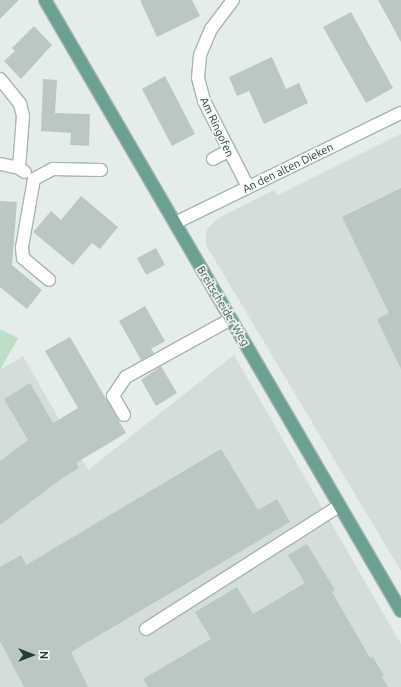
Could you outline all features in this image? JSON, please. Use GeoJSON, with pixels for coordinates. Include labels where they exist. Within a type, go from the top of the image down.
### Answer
{"type":"FeatureCollection","features":[{"type":"Feature","properties":{"kind":"main road","name":"Breitscheider Weg"},"geometry":{"type":"LineString","coordinates":[[45,0],[401,611]]}},
{"type":"Feature","properties":{"kind":"street","name":"Am Ringofen"},"geometry":{"type":"LineString","coordinates":[[233,0],[211,29],[200,55],[198,78],[204,101],[228,151],[248,187]]}},
{"type":"Feature","properties":{"kind":"street"},"geometry":{"type":"LineString","coordinates":[[0,79],[20,104],[23,116],[19,168]]}},
{"type":"Feature","properties":{"kind":"street","name":"An den alten Dieken"},"geometry":{"type":"LineString","coordinates":[[175,223],[401,113]]}},
{"type":"Feature","properties":{"kind":"street"},"geometry":{"type":"LineString","coordinates":[[213,159],[228,151]]}},
{"type":"Feature","properties":{"kind":"street"},"geometry":{"type":"LineString","coordinates":[[0,164],[19,168],[34,178]]}},
{"type":"Feature","properties":{"kind":"street"},"geometry":{"type":"LineString","coordinates":[[34,178],[53,169],[100,170]]}},
{"type":"Feature","properties":{"kind":"street"},"geometry":{"type":"LineString","coordinates":[[34,178],[22,247],[23,258],[49,280]]}},
{"type":"Feature","properties":{"kind":"street"},"geometry":{"type":"LineString","coordinates":[[124,415],[113,396],[126,377],[231,319]]}},
{"type":"Feature","properties":{"kind":"street"},"geometry":{"type":"LineString","coordinates":[[146,630],[339,506]]}},
{"type":"Feature","properties":{"kind":"shaded area"},"geometry":{"type":"Polygon","coordinates":[[[401,134],[401,571],[206,245],[206,230],[217,219],[274,190],[278,195],[401,134]]]}},
{"type":"Feature","properties":{"kind":"shaded area"},"geometry":{"type":"Polygon","coordinates":[[[234,355],[401,644],[401,687],[0,687],[0,370],[23,356],[88,470],[234,355]]]}},
{"type":"Feature","properties":{"kind":"green space"},"geometry":{"type":"Polygon","coordinates":[[[0,329],[18,338],[0,370],[0,329]]]}},
{"type":"Feature","properties":{"kind":"building"},"geometry":{"type":"Polygon","coordinates":[[[0,0],[19,0],[0,19],[0,0]]]}},
{"type":"Feature","properties":{"kind":"building"},"geometry":{"type":"Polygon","coordinates":[[[140,0],[192,0],[200,16],[157,37],[140,0]]]}},
{"type":"Feature","properties":{"kind":"building"},"geometry":{"type":"Polygon","coordinates":[[[378,0],[401,0],[401,42],[378,0]]]}},
{"type":"Feature","properties":{"kind":"building"},"geometry":{"type":"Polygon","coordinates":[[[351,12],[393,88],[366,103],[323,27],[351,12]]]}},
{"type":"Feature","properties":{"kind":"building"},"geometry":{"type":"Polygon","coordinates":[[[34,26],[52,45],[21,79],[4,61],[15,51],[12,48],[34,26]]]}},
{"type":"Feature","properties":{"kind":"building"},"geometry":{"type":"Polygon","coordinates":[[[272,57],[286,89],[299,83],[308,103],[264,124],[249,91],[237,96],[229,77],[272,57]]]}},
{"type":"Feature","properties":{"kind":"building"},"geometry":{"type":"Polygon","coordinates":[[[165,76],[195,134],[172,146],[142,89],[165,76]]]}},
{"type":"Feature","properties":{"kind":"building"},"geometry":{"type":"Polygon","coordinates":[[[43,79],[57,80],[55,113],[90,114],[89,146],[70,145],[71,133],[41,131],[43,79]]]}},
{"type":"Feature","properties":{"kind":"building"},"geometry":{"type":"Polygon","coordinates":[[[401,188],[401,369],[377,319],[389,313],[342,217],[401,188]]]}},
{"type":"Feature","properties":{"kind":"building"},"geometry":{"type":"Polygon","coordinates":[[[81,196],[118,227],[100,249],[92,243],[73,265],[33,232],[51,211],[61,220],[81,196]]]}},
{"type":"Feature","properties":{"kind":"building"},"geometry":{"type":"Polygon","coordinates":[[[0,201],[17,202],[12,265],[42,290],[27,309],[0,287],[0,201]]]}},
{"type":"Feature","properties":{"kind":"building"},"geometry":{"type":"Polygon","coordinates":[[[156,248],[165,265],[146,275],[137,258],[156,248]]]}},
{"type":"Feature","properties":{"kind":"building"},"geometry":{"type":"Polygon","coordinates":[[[145,306],[165,341],[151,349],[154,353],[141,360],[119,321],[145,306]]]}},
{"type":"Feature","properties":{"kind":"building"},"geometry":{"type":"Polygon","coordinates":[[[70,337],[126,433],[76,463],[79,468],[61,479],[0,525],[0,461],[28,440],[4,399],[30,383],[53,423],[78,408],[45,351],[70,337]]]}},
{"type":"Feature","properties":{"kind":"building"},"geometry":{"type":"Polygon","coordinates":[[[161,366],[177,393],[156,406],[141,380],[161,366]]]}},
{"type":"Feature","properties":{"kind":"building"},"geometry":{"type":"Polygon","coordinates":[[[221,449],[258,510],[277,499],[290,522],[71,652],[88,687],[24,687],[0,641],[0,567],[21,555],[26,565],[221,449]]]}},
{"type":"Feature","properties":{"kind":"building"},"geometry":{"type":"Polygon","coordinates":[[[307,544],[335,590],[332,592],[370,658],[373,657],[384,676],[382,677],[388,687],[148,687],[143,679],[211,639],[195,612],[237,587],[253,614],[305,583],[288,555],[307,544]]]}}]}
